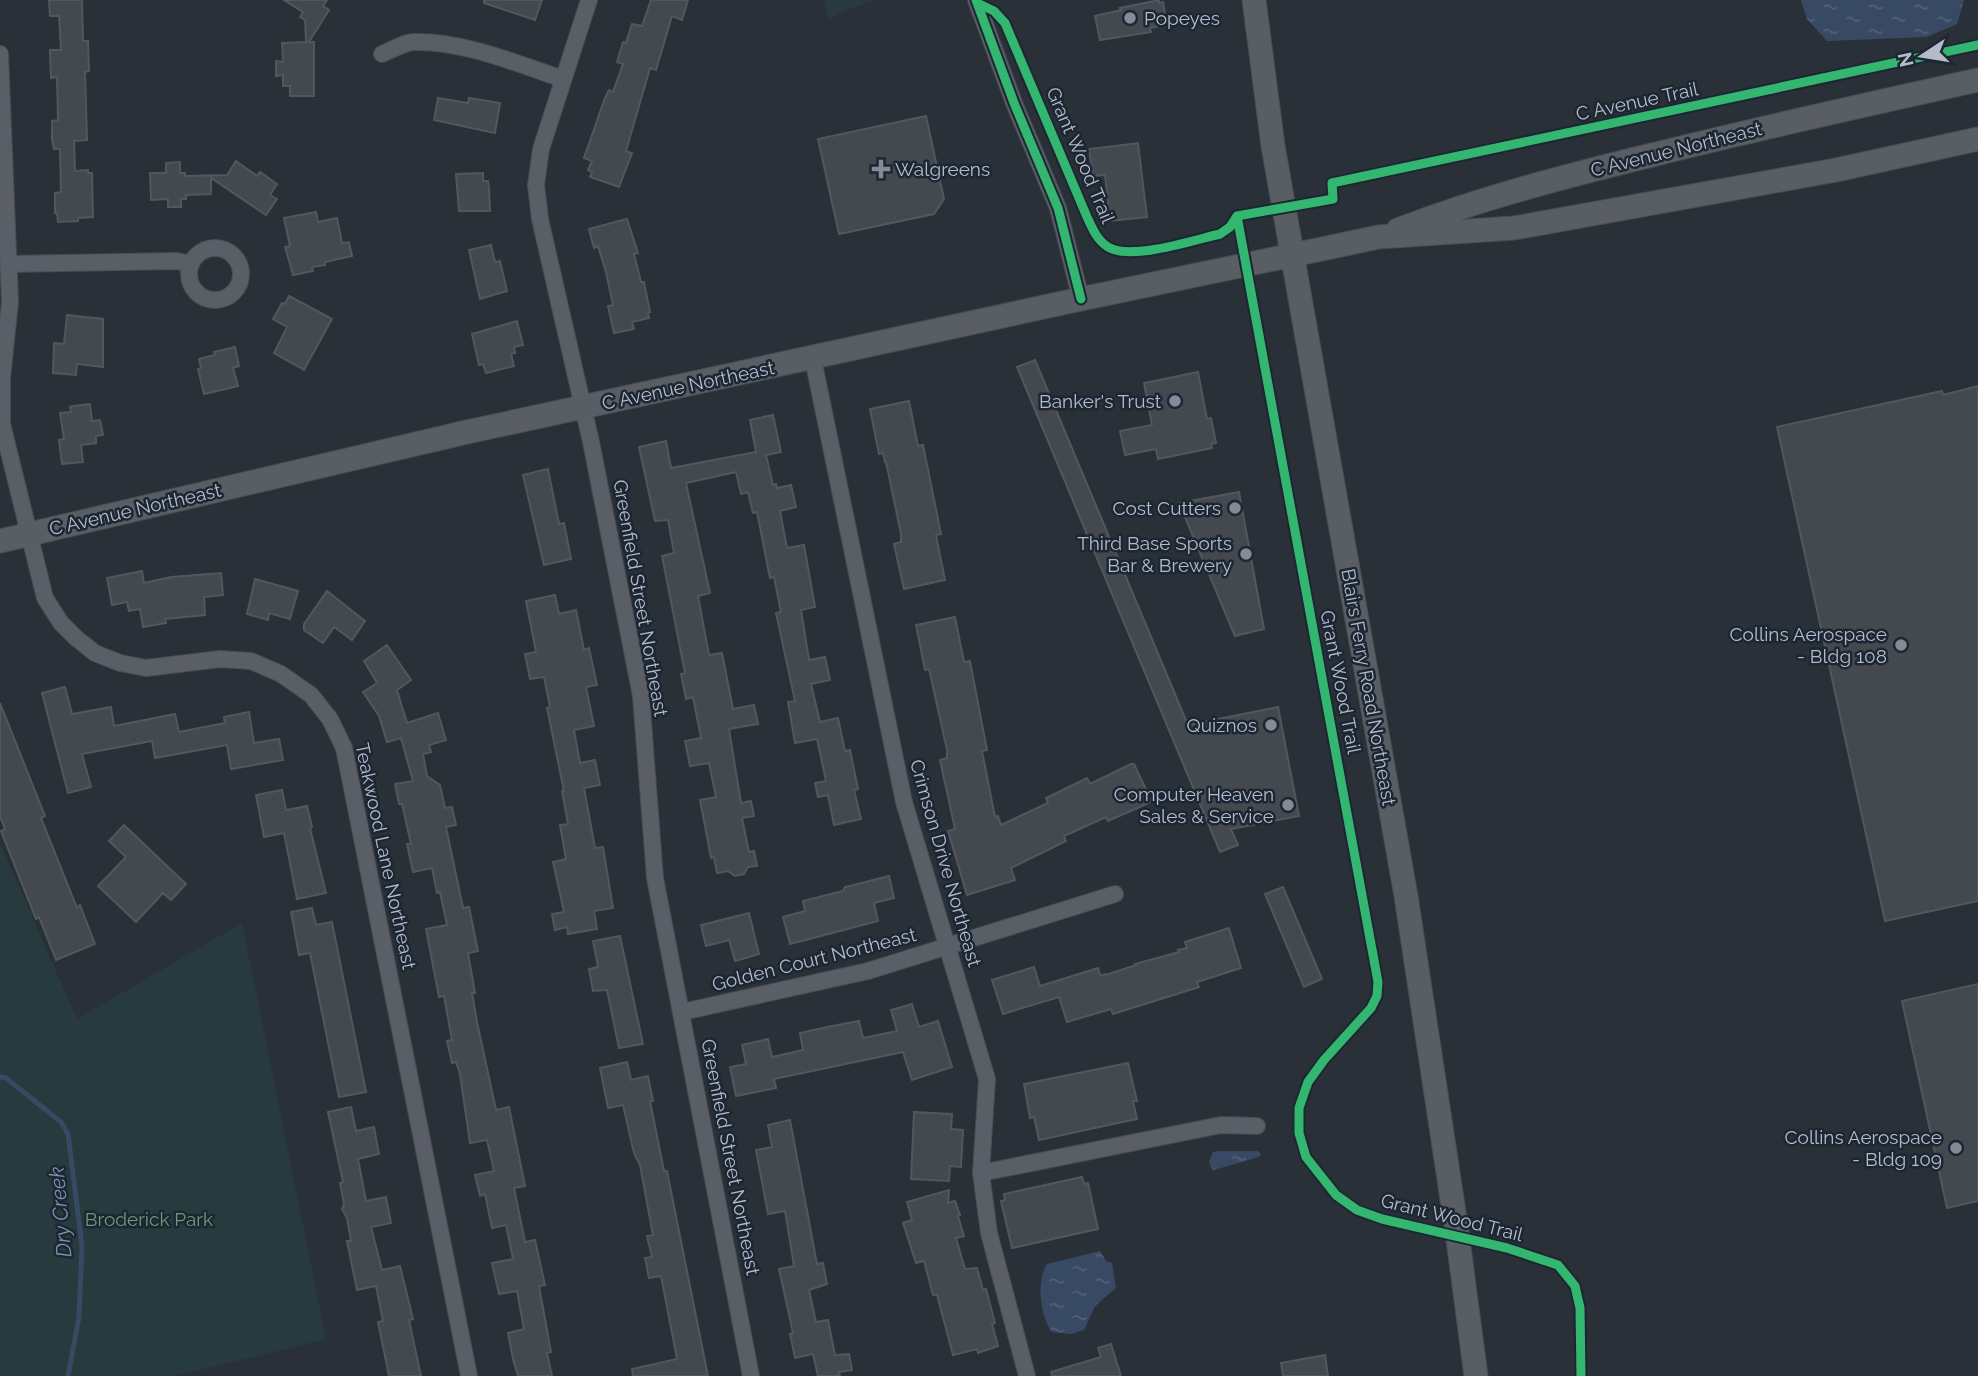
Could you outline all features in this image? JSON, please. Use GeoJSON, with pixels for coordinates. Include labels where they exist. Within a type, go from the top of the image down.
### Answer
{"type":"FeatureCollection","features":[{"type":"Feature","properties":{"kind":"main road","name":"Blairs Ferry Road Northeast"},"geometry":{"type":"LineString","coordinates":[[1254,0],[1273,146],[1406,896],[1476,1376]]}},
{"type":"Feature","properties":{"kind":"main road","name":"C Avenue Northeast"},"geometry":{"type":"LineString","coordinates":[[0,541],[584,407],[1378,237],[1501,194],[1572,174],[1978,79]]}},
{"type":"Feature","properties":{"kind":"main road","name":"C Avenue Northeast"},"geometry":{"type":"LineString","coordinates":[[1378,237],[1443,234],[1528,225],[1836,170],[1978,139]]}},
{"type":"Feature","properties":{"kind":"street","name":"Greenfield Street Northeast"},"geometry":{"type":"LineString","coordinates":[[589,0],[541,149],[536,185],[540,219],[584,407],[642,696],[655,878],[751,1376]]}},
{"type":"Feature","properties":{"kind":"street"},"geometry":{"type":"LineString","coordinates":[[977,2],[1014,103],[1058,208],[1081,299]]}},
{"type":"Feature","properties":{"kind":"street"},"geometry":{"type":"LineString","coordinates":[[382,54],[411,42],[451,46],[563,79]]}},
{"type":"Feature","properties":{"kind":"street","name":"Teakwood Lane Northeast"},"geometry":{"type":"LineString","coordinates":[[0,54],[10,302],[2,378],[2,424],[45,598],[61,624],[95,653],[120,663],[146,668],[220,659],[251,661],[281,674],[311,695],[330,719],[344,748],[470,1376]]}},
{"type":"Feature","properties":{"kind":"street"},"geometry":{"type":"LineString","coordinates":[[8,264],[177,261],[190,264]]}},
{"type":"Feature","properties":{"kind":"street","name":"Crimson Drive Northeast"},"geometry":{"type":"LineString","coordinates":[[813,359],[904,802],[988,1079],[981,1173],[989,1233],[1027,1376]]}},
{"type":"Feature","properties":{"kind":"street","name":"Golden Court Northeast"},"geometry":{"type":"LineString","coordinates":[[682,1012],[868,971],[1115,894]]}},
{"type":"Feature","properties":{"kind":"street"},"geometry":{"type":"LineString","coordinates":[[981,1173],[1221,1125],[1257,1126]]}},
{"type":"Feature","properties":{"kind":"green space"},"geometry":{"type":"Polygon","coordinates":[[[824,0],[875,0],[829,19],[824,0]]]}},
{"type":"Feature","properties":{"kind":"green space","name":"Broderick Park"},"geometry":{"type":"Polygon","coordinates":[[[0,843],[77,1019],[242,923],[326,1339],[175,1376],[0,1376],[0,843]]]}},
{"type":"Feature","properties":{"kind":"water"},"geometry":{"type":"Polygon","coordinates":[[[1801,0],[1964,0],[1957,24],[1927,37],[1827,41],[1807,19],[1801,0]]]}},
{"type":"Feature","properties":{"kind":"water"},"geometry":{"type":"Polygon","coordinates":[[[1258,1151],[1261,1154],[1259,1157],[1214,1170],[1209,1162],[1213,1152],[1258,1151]]]}},
{"type":"Feature","properties":{"kind":"water"},"geometry":{"type":"Polygon","coordinates":[[[1100,1251],[1106,1261],[1112,1263],[1116,1288],[1095,1306],[1084,1330],[1071,1334],[1052,1332],[1042,1308],[1041,1298],[1041,1280],[1047,1264],[1100,1251]]]}},
{"type":"Feature","properties":{"kind":"building"},"geometry":{"type":"Polygon","coordinates":[[[49,0],[82,0],[83,41],[88,41],[89,71],[85,72],[87,140],[74,141],[75,171],[88,170],[88,173],[92,173],[93,217],[78,218],[78,221],[58,222],[55,213],[55,193],[61,192],[60,149],[54,149],[52,140],[52,121],[58,120],[57,77],[51,78],[50,50],[61,50],[59,16],[50,16],[49,0]]]}},
{"type":"Feature","properties":{"kind":"building"},"geometry":{"type":"Polygon","coordinates":[[[284,0],[327,0],[323,6],[329,10],[309,42],[314,42],[314,96],[290,96],[290,86],[283,86],[283,75],[276,76],[276,61],[283,62],[282,43],[306,42],[305,20],[300,17],[303,12],[284,0]]]}},
{"type":"Feature","properties":{"kind":"building"},"geometry":{"type":"Polygon","coordinates":[[[484,0],[542,0],[535,20],[484,3],[484,0]]]}},
{"type":"Feature","properties":{"kind":"building"},"geometry":{"type":"Polygon","coordinates":[[[651,0],[688,0],[682,20],[672,16],[656,70],[650,68],[626,151],[632,153],[619,187],[590,177],[592,172],[588,170],[592,161],[584,158],[605,98],[609,90],[613,92],[623,64],[617,62],[623,42],[626,43],[632,24],[642,26],[651,0]]]}},
{"type":"Feature","properties":{"kind":"building","name":"Popeyes"},"geometry":{"type":"Polygon","coordinates":[[[1159,0],[1159,3],[1163,2],[1165,25],[1150,28],[1151,32],[1100,40],[1095,16],[1159,0]]]}},
{"type":"Feature","properties":{"kind":"building"},"geometry":{"type":"Polygon","coordinates":[[[438,98],[468,103],[469,98],[500,103],[495,133],[434,120],[438,98]]]}},
{"type":"Feature","properties":{"kind":"building","name":"Walgreens"},"geometry":{"type":"Polygon","coordinates":[[[926,116],[944,199],[934,214],[839,234],[818,139],[926,116]]]}},
{"type":"Feature","properties":{"kind":"building"},"geometry":{"type":"Polygon","coordinates":[[[1138,143],[1147,217],[1110,221],[1105,175],[1093,176],[1089,149],[1138,143]]]}},
{"type":"Feature","properties":{"kind":"building"},"geometry":{"type":"Polygon","coordinates":[[[236,161],[257,176],[260,172],[277,184],[270,195],[277,199],[266,215],[211,178],[211,194],[186,195],[186,199],[181,199],[181,207],[168,207],[168,199],[151,200],[150,173],[166,173],[166,163],[180,162],[180,173],[185,173],[185,176],[227,175],[236,161]]]}},
{"type":"Feature","properties":{"kind":"building"},"geometry":{"type":"Polygon","coordinates":[[[483,173],[483,181],[488,181],[490,211],[459,211],[456,174],[483,173]]]}},
{"type":"Feature","properties":{"kind":"building"},"geometry":{"type":"Polygon","coordinates":[[[316,212],[318,222],[337,218],[342,243],[349,242],[352,256],[325,262],[325,265],[312,267],[313,271],[293,275],[285,247],[290,246],[284,218],[316,212]]]}},
{"type":"Feature","properties":{"kind":"building"},"geometry":{"type":"Polygon","coordinates":[[[627,219],[638,253],[634,254],[641,282],[644,282],[650,312],[649,318],[632,322],[634,329],[614,333],[608,306],[613,305],[606,272],[598,246],[594,248],[589,229],[627,219]]]}},
{"type":"Feature","properties":{"kind":"building"},"geometry":{"type":"Polygon","coordinates":[[[491,245],[495,262],[500,261],[507,291],[480,299],[469,250],[491,245]]]}},
{"type":"Feature","properties":{"kind":"building"},"geometry":{"type":"Polygon","coordinates":[[[289,296],[332,319],[304,370],[274,353],[287,327],[273,319],[289,296]]]}},
{"type":"Feature","properties":{"kind":"building"},"geometry":{"type":"Polygon","coordinates":[[[67,315],[103,319],[103,367],[77,364],[76,375],[53,373],[54,343],[64,344],[67,315]]]}},
{"type":"Feature","properties":{"kind":"building"},"geometry":{"type":"Polygon","coordinates":[[[517,321],[523,345],[514,347],[515,353],[511,354],[514,366],[486,373],[483,364],[479,365],[472,334],[517,321]]]}},
{"type":"Feature","properties":{"kind":"building"},"geometry":{"type":"Polygon","coordinates":[[[235,347],[239,366],[233,368],[238,386],[204,394],[198,369],[201,368],[199,359],[235,347]]]}},
{"type":"Feature","properties":{"kind":"building"},"geometry":{"type":"Polygon","coordinates":[[[1035,360],[1188,725],[1278,707],[1299,816],[1231,829],[1238,845],[1220,852],[1017,367],[1035,360]]]}},
{"type":"Feature","properties":{"kind":"building","name":"Banker's Trust"},"geometry":{"type":"Polygon","coordinates":[[[1198,372],[1207,419],[1211,418],[1216,443],[1211,444],[1212,448],[1158,459],[1156,449],[1125,455],[1120,431],[1152,425],[1144,383],[1198,372]]]}},
{"type":"Feature","properties":{"kind":"building","name":"Collins Aerospace - Bldg 108"},"geometry":{"type":"Polygon","coordinates":[[[1978,386],[1978,901],[1885,921],[1777,427],[1942,391],[1943,395],[1978,386]]]}},
{"type":"Feature","properties":{"kind":"building"},"geometry":{"type":"Polygon","coordinates":[[[909,401],[918,446],[923,445],[941,534],[936,535],[945,580],[904,589],[894,544],[901,542],[901,534],[886,462],[883,453],[879,454],[870,409],[909,401]]]}},
{"type":"Feature","properties":{"kind":"building"},"geometry":{"type":"Polygon","coordinates":[[[90,404],[92,421],[100,420],[103,435],[96,436],[96,443],[81,445],[83,462],[62,464],[59,440],[64,439],[60,413],[71,412],[70,407],[73,406],[90,404]]]}},
{"type":"Feature","properties":{"kind":"building"},"geometry":{"type":"Polygon","coordinates":[[[773,415],[781,452],[766,455],[773,485],[776,484],[777,488],[791,485],[796,507],[780,511],[787,548],[804,545],[815,607],[801,610],[809,660],[825,657],[830,680],[811,684],[820,722],[838,718],[845,751],[850,750],[858,789],[854,790],[861,819],[834,825],[828,795],[818,797],[815,783],[826,781],[817,739],[795,743],[788,702],[795,701],[776,613],[781,612],[774,577],[770,578],[757,512],[753,513],[748,492],[741,494],[736,472],[686,483],[710,593],[698,596],[709,655],[722,653],[733,709],[754,705],[758,724],[729,729],[741,803],[751,801],[754,816],[742,818],[749,852],[754,851],[757,866],[748,867],[744,874],[735,876],[728,871],[717,873],[714,857],[711,858],[700,800],[716,797],[709,763],[690,766],[685,741],[701,738],[693,697],[686,699],[681,674],[685,673],[662,556],[674,553],[668,520],[655,521],[639,447],[666,441],[671,468],[756,452],[750,420],[773,415]]]}},
{"type":"Feature","properties":{"kind":"building"},"geometry":{"type":"Polygon","coordinates":[[[548,469],[559,524],[564,523],[571,559],[544,565],[523,475],[548,469]]]}},
{"type":"Feature","properties":{"kind":"building"},"geometry":{"type":"Polygon","coordinates":[[[1239,492],[1264,629],[1235,636],[1179,503],[1239,492]]]}},
{"type":"Feature","properties":{"kind":"building"},"geometry":{"type":"Polygon","coordinates":[[[142,571],[144,583],[171,577],[221,573],[223,595],[204,597],[205,615],[165,619],[166,623],[143,627],[140,609],[129,611],[127,602],[112,605],[107,578],[142,571]]]}},
{"type":"Feature","properties":{"kind":"building"},"geometry":{"type":"Polygon","coordinates":[[[255,579],[298,591],[290,619],[269,613],[268,620],[247,614],[255,579]]]}},
{"type":"Feature","properties":{"kind":"building"},"geometry":{"type":"Polygon","coordinates":[[[327,591],[365,621],[352,640],[334,627],[323,643],[304,630],[304,624],[327,591]]]}},
{"type":"Feature","properties":{"kind":"building"},"geometry":{"type":"Polygon","coordinates":[[[555,595],[559,614],[576,610],[584,650],[589,648],[597,685],[586,687],[594,726],[574,730],[580,763],[595,760],[600,785],[584,788],[595,848],[603,847],[613,908],[594,911],[597,929],[568,934],[567,927],[555,930],[552,914],[564,912],[553,862],[566,859],[560,825],[568,824],[564,791],[547,708],[550,707],[544,677],[530,679],[525,654],[536,652],[526,601],[555,595]]]}},
{"type":"Feature","properties":{"kind":"building"},"geometry":{"type":"Polygon","coordinates":[[[955,617],[964,662],[970,661],[987,750],[982,751],[995,817],[998,816],[1001,825],[1048,803],[1046,798],[1087,778],[1090,784],[1131,764],[1134,764],[1151,800],[1108,821],[1106,817],[1064,836],[1066,841],[1011,868],[1015,880],[967,895],[948,831],[955,829],[940,760],[947,758],[947,750],[916,625],[955,617]]]}},
{"type":"Feature","properties":{"kind":"building"},"geometry":{"type":"Polygon","coordinates":[[[387,645],[411,680],[397,690],[407,723],[438,713],[446,740],[429,745],[431,752],[423,754],[427,776],[440,785],[445,808],[452,807],[456,825],[446,827],[463,908],[469,907],[478,951],[468,953],[477,1022],[496,1110],[509,1107],[525,1186],[514,1188],[525,1242],[535,1240],[545,1285],[539,1286],[551,1352],[547,1353],[552,1376],[518,1376],[513,1359],[508,1333],[524,1329],[517,1291],[499,1294],[492,1263],[513,1259],[506,1225],[492,1228],[485,1194],[480,1196],[475,1175],[494,1171],[487,1140],[470,1143],[460,1074],[456,1062],[452,1063],[447,1041],[452,1040],[444,996],[439,997],[426,929],[447,925],[440,892],[437,893],[432,868],[413,872],[407,844],[411,844],[395,784],[413,781],[401,738],[387,742],[379,716],[363,692],[377,683],[364,661],[387,645]]]}},
{"type":"Feature","properties":{"kind":"building"},"geometry":{"type":"Polygon","coordinates":[[[65,687],[72,714],[111,707],[114,726],[175,714],[179,732],[225,723],[224,717],[249,712],[254,743],[279,739],[283,760],[231,769],[227,745],[155,758],[152,741],[82,754],[91,787],[68,793],[42,693],[65,687]]]}},
{"type":"Feature","properties":{"kind":"building"},"geometry":{"type":"Polygon","coordinates":[[[0,703],[45,816],[41,818],[77,908],[80,905],[95,944],[56,960],[39,917],[36,919],[1,831],[5,829],[0,816],[0,703]]]}},
{"type":"Feature","properties":{"kind":"building"},"geometry":{"type":"Polygon","coordinates":[[[282,790],[286,810],[307,806],[326,893],[297,899],[284,833],[264,837],[256,795],[282,790]]]}},
{"type":"Feature","properties":{"kind":"building"},"geometry":{"type":"Polygon","coordinates":[[[124,825],[186,884],[171,900],[163,893],[136,922],[98,886],[126,857],[109,841],[124,825]]]}},
{"type":"Feature","properties":{"kind":"building"},"geometry":{"type":"Polygon","coordinates":[[[889,876],[894,898],[874,903],[878,921],[790,944],[783,917],[805,911],[803,901],[889,876]]]}},
{"type":"Feature","properties":{"kind":"building"},"geometry":{"type":"Polygon","coordinates":[[[1283,887],[1322,979],[1304,987],[1265,894],[1283,887]]]}},
{"type":"Feature","properties":{"kind":"building"},"geometry":{"type":"Polygon","coordinates":[[[312,908],[316,925],[332,922],[366,1092],[339,1097],[310,953],[299,955],[291,912],[312,908]]]}},
{"type":"Feature","properties":{"kind":"building"},"geometry":{"type":"Polygon","coordinates":[[[749,913],[759,954],[735,961],[729,940],[706,946],[701,925],[749,913]]]}},
{"type":"Feature","properties":{"kind":"building"},"geometry":{"type":"Polygon","coordinates":[[[1229,928],[1241,968],[1197,982],[1199,987],[1113,1014],[1111,1009],[1067,1022],[1059,997],[1003,1014],[992,980],[1034,967],[1040,986],[1098,968],[1100,975],[1109,974],[1179,952],[1178,950],[1187,948],[1185,942],[1229,928]]]}},
{"type":"Feature","properties":{"kind":"building"},"geometry":{"type":"Polygon","coordinates":[[[620,936],[643,1044],[619,1048],[607,990],[593,991],[589,969],[598,967],[593,941],[620,936]]]}},
{"type":"Feature","properties":{"kind":"building","name":"Collins Aerospace - Bldg 109"},"geometry":{"type":"Polygon","coordinates":[[[1978,984],[1978,1201],[1947,1208],[1902,1001],[1978,984]]]}},
{"type":"Feature","properties":{"kind":"building"},"geometry":{"type":"Polygon","coordinates":[[[912,1004],[919,1027],[938,1021],[952,1067],[912,1080],[903,1052],[774,1079],[776,1088],[736,1096],[730,1067],[746,1064],[742,1045],[768,1039],[772,1057],[803,1050],[800,1033],[827,1027],[859,1021],[863,1038],[897,1031],[891,1010],[912,1004]]]}},
{"type":"Feature","properties":{"kind":"building"},"geometry":{"type":"Polygon","coordinates":[[[627,1062],[631,1080],[648,1076],[653,1101],[650,1101],[664,1171],[667,1171],[708,1376],[633,1376],[632,1369],[677,1359],[661,1276],[649,1278],[645,1258],[652,1257],[647,1236],[653,1235],[640,1165],[634,1153],[623,1105],[608,1108],[600,1068],[627,1062]]]}},
{"type":"Feature","properties":{"kind":"building"},"geometry":{"type":"Polygon","coordinates":[[[1128,1063],[1137,1101],[1133,1101],[1137,1119],[1039,1140],[1034,1117],[1030,1118],[1024,1084],[1128,1063]]]}},
{"type":"Feature","properties":{"kind":"building"},"geometry":{"type":"Polygon","coordinates":[[[351,1107],[356,1131],[374,1127],[379,1154],[358,1159],[366,1201],[386,1197],[391,1223],[371,1227],[382,1270],[400,1266],[413,1319],[409,1320],[421,1376],[389,1376],[378,1322],[383,1321],[376,1286],[357,1290],[347,1241],[351,1241],[347,1218],[342,1209],[344,1204],[340,1183],[343,1182],[328,1112],[351,1107]]]}},
{"type":"Feature","properties":{"kind":"building"},"geometry":{"type":"Polygon","coordinates":[[[914,1112],[952,1114],[951,1129],[963,1130],[961,1167],[950,1166],[949,1181],[911,1179],[914,1112]]]}},
{"type":"Feature","properties":{"kind":"building"},"geometry":{"type":"Polygon","coordinates":[[[790,1120],[817,1264],[823,1263],[827,1284],[809,1290],[816,1322],[828,1320],[835,1355],[849,1354],[852,1370],[839,1372],[840,1376],[818,1376],[813,1354],[795,1358],[790,1334],[793,1333],[779,1269],[794,1266],[785,1211],[768,1214],[756,1150],[772,1147],[768,1125],[790,1120]]]}},
{"type":"Feature","properties":{"kind":"building"},"geometry":{"type":"Polygon","coordinates":[[[1082,1177],[1084,1184],[1088,1183],[1098,1229],[1012,1248],[1001,1201],[1005,1200],[1004,1194],[1082,1177]]]}},
{"type":"Feature","properties":{"kind":"building"},"geometry":{"type":"Polygon","coordinates":[[[949,1190],[948,1203],[955,1201],[960,1215],[958,1216],[964,1236],[956,1238],[965,1269],[977,1268],[995,1323],[992,1324],[998,1346],[978,1353],[977,1349],[953,1355],[937,1295],[933,1295],[924,1261],[916,1263],[903,1223],[912,1220],[907,1202],[949,1190]]]}},
{"type":"Feature","properties":{"kind":"building"},"geometry":{"type":"Polygon","coordinates":[[[1111,1344],[1121,1376],[1052,1376],[1051,1372],[1101,1357],[1098,1348],[1111,1344]]]}},
{"type":"Feature","properties":{"kind":"building"},"geometry":{"type":"Polygon","coordinates":[[[1325,1355],[1328,1376],[1283,1376],[1281,1363],[1325,1355]]]}},
{"type":"Feature","properties":{"kind":"waterway","name":"Dry Creek"},"geometry":{"type":"LineString","coordinates":[[0,1077],[6,1078],[61,1122],[68,1134],[82,1246],[79,1317],[68,1376]]}},
{"type":"Feature","properties":{"kind":"cycle path"},"geometry":{"type":"LineString","coordinates":[[976,0],[1014,103],[1058,208],[1081,299]]}},
{"type":"Feature","properties":{"kind":"cycle path","name":"Grant Wood Trail"},"geometry":{"type":"LineString","coordinates":[[977,3],[994,11],[1005,23],[1087,217],[1095,234],[1104,244],[1118,251],[1132,252],[1163,248],[1220,234],[1230,227],[1237,216],[1378,982],[1377,996],[1371,1008],[1308,1082],[1299,1108],[1299,1133],[1306,1157],[1336,1195],[1357,1210],[1382,1219],[1507,1248],[1558,1265],[1575,1286],[1580,1308],[1581,1376]]}},
{"type":"Feature","properties":{"kind":"cycle path","name":"C Avenue Trail"},"geometry":{"type":"LineString","coordinates":[[1237,216],[1333,199],[1332,183],[1978,45]]}},
{"type":"Feature","properties":{"kind":"place","name":"Popeyes"},"geometry":{"type":"Point","coordinates":[1130,18]}},
{"type":"Feature","properties":{"kind":"place","name":"Walgreens"},"geometry":{"type":"Point","coordinates":[881,169]}},
{"type":"Feature","properties":{"kind":"place","name":"Banker's Trust"},"geometry":{"type":"Point","coordinates":[1175,401]}},
{"type":"Feature","properties":{"kind":"place","name":"Cost Cutters"},"geometry":{"type":"Point","coordinates":[1235,508]}},
{"type":"Feature","properties":{"kind":"place","name":"Third Base Sports Bar & Brewery"},"geometry":{"type":"Point","coordinates":[1246,554]}},
{"type":"Feature","properties":{"kind":"place","name":"Collins Aerospace - Bldg 108"},"geometry":{"type":"Point","coordinates":[1901,645]}},
{"type":"Feature","properties":{"kind":"place","name":"Quiznos"},"geometry":{"type":"Point","coordinates":[1271,725]}},
{"type":"Feature","properties":{"kind":"place","name":"Computer Heaven Sales & Service"},"geometry":{"type":"Point","coordinates":[1288,805]}},
{"type":"Feature","properties":{"kind":"place","name":"Collins Aerospace - Bldg 109"},"geometry":{"type":"Point","coordinates":[1956,1148]}}]}
